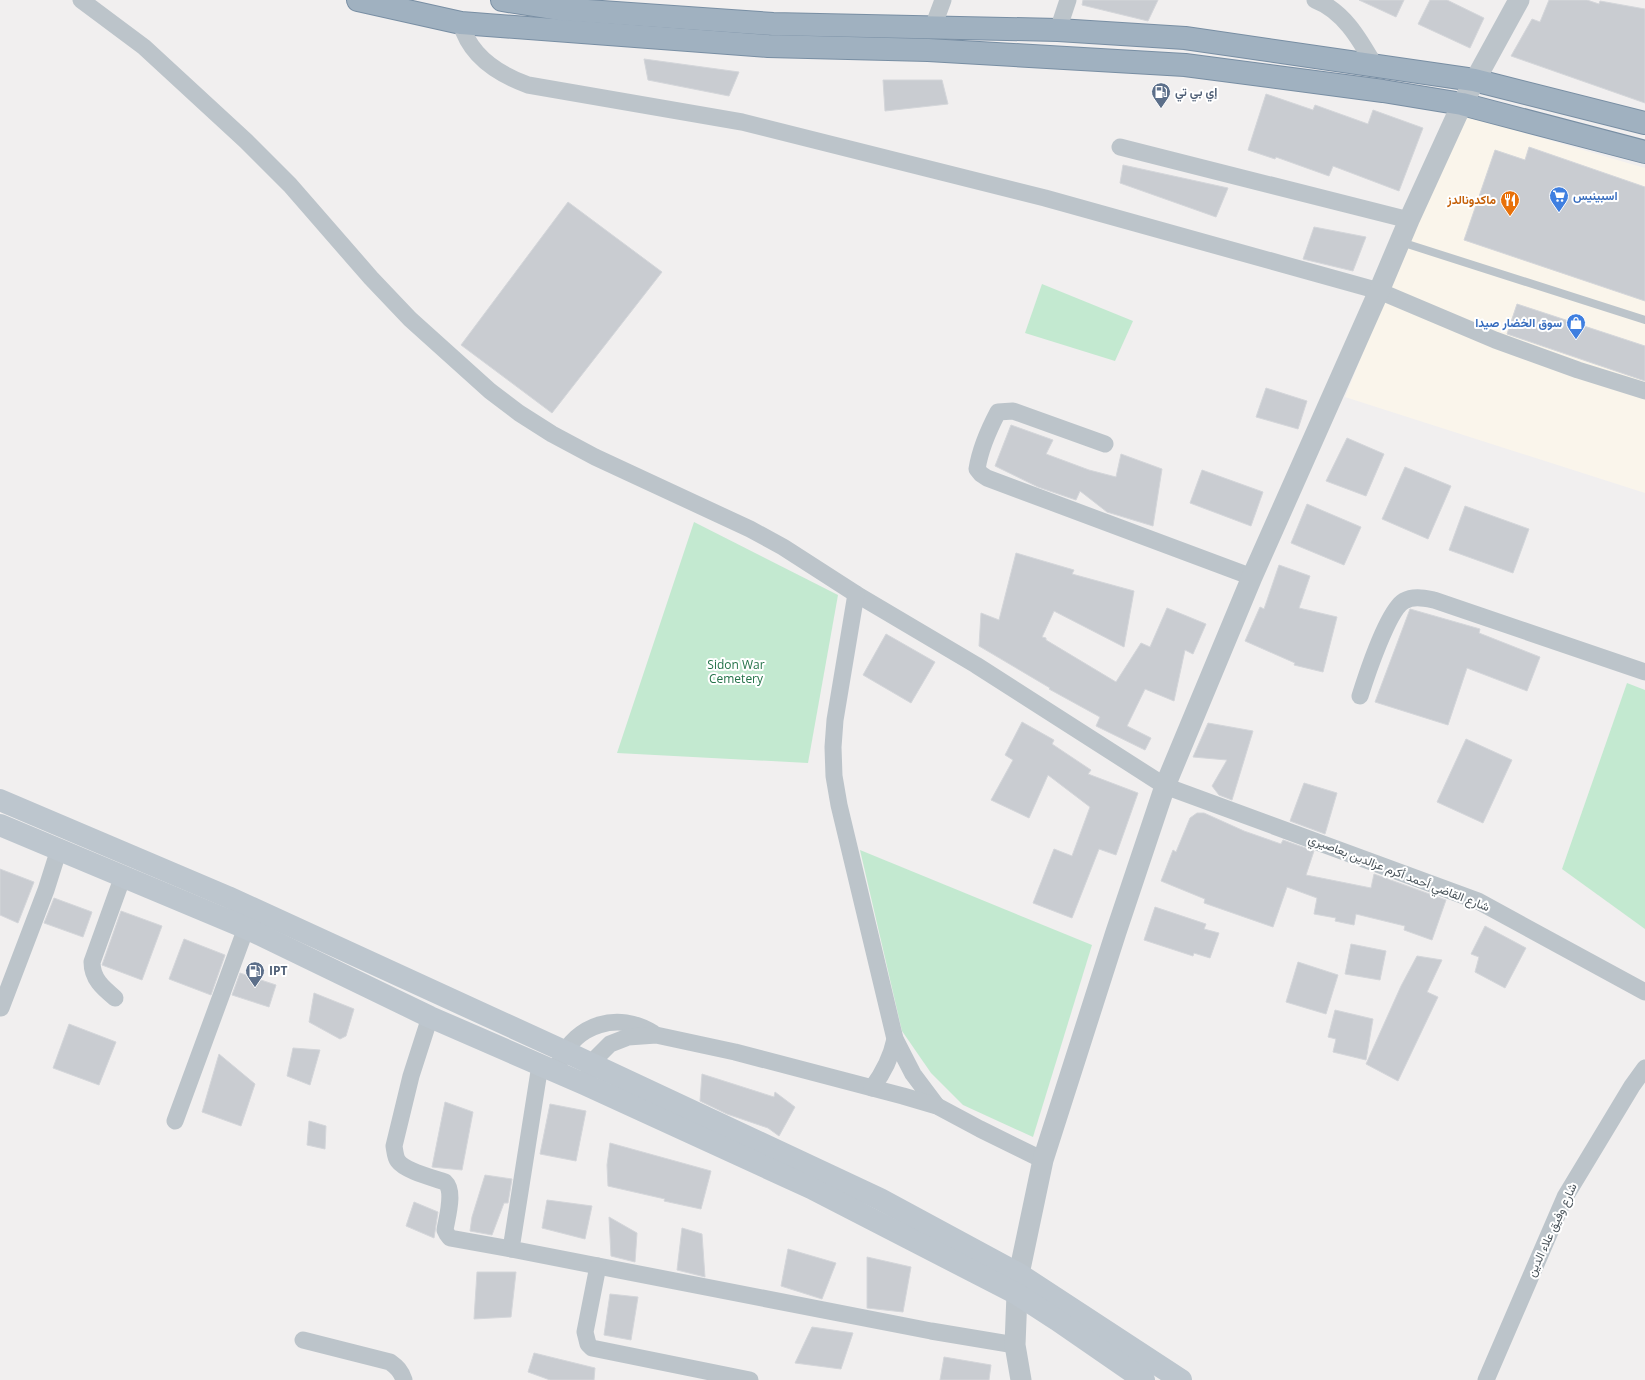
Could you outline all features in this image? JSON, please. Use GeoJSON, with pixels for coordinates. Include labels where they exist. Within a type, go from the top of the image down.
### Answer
{"type":"FeatureCollection","features":[{"type":"Feature","properties":{"kind":"highway"},"geometry":{"type":"LineString","coordinates":[[358,0],[461,23],[768,46],[928,50],[1185,65],[1383,91],[1462,104],[1645,152]]}},
{"type":"Feature","properties":{"kind":"highway"},"geometry":{"type":"LineString","coordinates":[[502,0],[561,4],[773,24],[1058,30],[1185,38],[1474,80],[1645,123]]}},
{"type":"Feature","properties":{"kind":"main road"},"geometry":{"type":"LineString","coordinates":[[0,800],[222,894],[564,1051],[588,1074],[811,1188],[1018,1284],[1181,1380]]}},
{"type":"Feature","properties":{"kind":"main road"},"geometry":{"type":"LineString","coordinates":[[0,825],[246,928],[430,1017],[548,1068],[588,1074]]}},
{"type":"Feature","properties":{"kind":"main road"},"geometry":{"type":"LineString","coordinates":[[213,914],[222,894]]}},
{"type":"Feature","properties":{"kind":"main road"},"geometry":{"type":"LineString","coordinates":[[1018,1284],[1057,1320],[1144,1380]]}},
{"type":"Feature","properties":{"kind":"street","name":"شارع القاضي أحمد أكرم عزالدين بعاصيري"},"geometry":{"type":"LineString","coordinates":[[81,0],[144,47],[246,141],[290,185],[371,278],[410,319],[490,391],[519,413],[552,434],[595,458],[750,529],[783,547],[856,594],[976,665],[1165,786],[1478,901],[1645,992]]}},
{"type":"Feature","properties":{"kind":"street"},"geometry":{"type":"LineString","coordinates":[[933,27],[943,0]]}},
{"type":"Feature","properties":{"kind":"street"},"geometry":{"type":"LineString","coordinates":[[1058,30],[1068,0]]}},
{"type":"Feature","properties":{"kind":"street"},"geometry":{"type":"LineString","coordinates":[[1315,0],[1331,8],[1357,36],[1374,66]]}},
{"type":"Feature","properties":{"kind":"street"},"geometry":{"type":"LineString","coordinates":[[1021,1380],[1015,1345],[1018,1284],[1043,1160],[1165,786],[1252,577],[1401,242],[1409,220],[1474,80],[1519,0]]}},
{"type":"Feature","properties":{"kind":"street"},"geometry":{"type":"LineString","coordinates":[[461,23],[463,31],[470,44],[488,64],[517,81],[528,85],[742,122],[1045,198],[1379,290],[1495,340],[1578,370],[1645,391]]}},
{"type":"Feature","properties":{"kind":"street"},"geometry":{"type":"LineString","coordinates":[[1120,147],[1409,220]]}},
{"type":"Feature","properties":{"kind":"street"},"geometry":{"type":"LineString","coordinates":[[1105,444],[1013,411],[998,412],[978,460],[977,468],[981,474],[987,478],[1252,577]]}},
{"type":"Feature","properties":{"kind":"street"},"geometry":{"type":"LineString","coordinates":[[856,594],[835,720],[833,747],[834,776],[839,805],[895,1039],[913,1074],[937,1106]]}},
{"type":"Feature","properties":{"kind":"street"},"geometry":{"type":"LineString","coordinates":[[1360,696],[1368,669],[1394,612],[1402,602],[1413,598],[1434,600],[1645,672]]}},
{"type":"Feature","properties":{"kind":"street"},"geometry":{"type":"LineString","coordinates":[[1,1008],[46,890],[59,849]]}},
{"type":"Feature","properties":{"kind":"street"},"geometry":{"type":"LineString","coordinates":[[114,998],[99,983],[92,969],[92,962],[123,876]]}},
{"type":"Feature","properties":{"kind":"street"},"geometry":{"type":"LineString","coordinates":[[175,1121],[246,928]]}},
{"type":"Feature","properties":{"kind":"street"},"geometry":{"type":"LineString","coordinates":[[430,1017],[411,1076],[394,1146],[395,1155],[398,1161],[405,1168],[446,1182],[448,1185],[451,1192],[445,1230],[450,1238],[511,1248],[598,1266],[1015,1345]]}},
{"type":"Feature","properties":{"kind":"street"},"geometry":{"type":"LineString","coordinates":[[511,1248],[548,1068],[579,1034],[600,1024],[612,1022],[629,1024],[646,1029],[656,1035]]}},
{"type":"Feature","properties":{"kind":"street"},"geometry":{"type":"LineString","coordinates":[[588,1074],[597,1057],[610,1044],[628,1037],[656,1035],[735,1052],[937,1106],[980,1130],[1043,1160]]}},
{"type":"Feature","properties":{"kind":"street"},"geometry":{"type":"LineString","coordinates":[[872,1088],[887,1066],[895,1039]]}},
{"type":"Feature","properties":{"kind":"street","name":"شارع وفيق علاء الدين"},"geometry":{"type":"LineString","coordinates":[[1486,1380],[1565,1197],[1632,1086],[1645,1068]]}},
{"type":"Feature","properties":{"kind":"street"},"geometry":{"type":"LineString","coordinates":[[598,1266],[585,1332],[588,1344],[592,1348],[750,1380]]}},
{"type":"Feature","properties":{"kind":"street"},"geometry":{"type":"LineString","coordinates":[[303,1340],[390,1362],[402,1373],[404,1380]]}},
{"type":"Feature","properties":{"kind":"lane"},"geometry":{"type":"LineString","coordinates":[[1401,242],[1645,320]]}},
{"type":"Feature","properties":{"kind":"shaded area"},"geometry":{"type":"Polygon","coordinates":[[[1460,114],[1645,168],[1645,493],[1345,397],[1460,114]]]}},
{"type":"Feature","properties":{"kind":"green space"},"geometry":{"type":"Polygon","coordinates":[[[1042,284],[1133,321],[1115,361],[1025,333],[1042,284]]]}},
{"type":"Feature","properties":{"kind":"green space","name":"Sidon War Cemetery"},"geometry":{"type":"Polygon","coordinates":[[[694,522],[838,595],[808,763],[617,753],[694,522]]]}},
{"type":"Feature","properties":{"kind":"green space"},"geometry":{"type":"Polygon","coordinates":[[[1627,683],[1645,690],[1645,929],[1562,869],[1627,683]]]}},
{"type":"Feature","properties":{"kind":"green space"},"geometry":{"type":"Polygon","coordinates":[[[860,850],[1092,945],[1033,1137],[963,1105],[931,1073],[902,1031],[860,850]]]}},
{"type":"Feature","properties":{"kind":"building"},"geometry":{"type":"Polygon","coordinates":[[[1083,0],[1158,0],[1148,21],[1082,5],[1083,0]]]}},
{"type":"Feature","properties":{"kind":"building"},"geometry":{"type":"Polygon","coordinates":[[[1359,0],[1404,0],[1396,17],[1359,0]]]}},
{"type":"Feature","properties":{"kind":"building"},"geometry":{"type":"Polygon","coordinates":[[[1430,0],[1447,0],[1484,18],[1470,48],[1418,24],[1430,0]]]}},
{"type":"Feature","properties":{"kind":"building"},"geometry":{"type":"Polygon","coordinates":[[[1549,0],[1587,0],[1599,4],[1600,1],[1645,9],[1645,103],[1511,56],[1532,19],[1540,22],[1549,0]]]}},
{"type":"Feature","properties":{"kind":"building"},"geometry":{"type":"Polygon","coordinates":[[[644,59],[739,72],[729,96],[648,80],[644,59]]]}},
{"type":"Feature","properties":{"kind":"building"},"geometry":{"type":"Polygon","coordinates":[[[883,80],[942,80],[948,104],[885,111],[883,80]]]}},
{"type":"Feature","properties":{"kind":"building"},"geometry":{"type":"Polygon","coordinates":[[[1266,94],[1313,110],[1315,105],[1368,124],[1373,110],[1423,128],[1399,191],[1333,166],[1329,176],[1276,157],[1275,159],[1248,150],[1266,94]]]}},
{"type":"Feature","properties":{"kind":"building","name":"اسبينيس"},"geometry":{"type":"Polygon","coordinates":[[[1529,147],[1645,187],[1645,301],[1464,240],[1495,150],[1525,160],[1529,147]]]}},
{"type":"Feature","properties":{"kind":"building"},"geometry":{"type":"Polygon","coordinates":[[[1123,165],[1228,188],[1216,217],[1120,183],[1123,165]]]}},
{"type":"Feature","properties":{"kind":"building"},"geometry":{"type":"Polygon","coordinates":[[[568,202],[662,272],[552,413],[461,345],[568,202]]]}},
{"type":"Feature","properties":{"kind":"building"},"geometry":{"type":"Polygon","coordinates":[[[1314,227],[1366,237],[1353,271],[1303,259],[1314,227]]]}},
{"type":"Feature","properties":{"kind":"building","name":"سوق الخضار صيدا"},"geometry":{"type":"Polygon","coordinates":[[[1517,304],[1645,346],[1645,381],[1507,334],[1517,304]]]}},
{"type":"Feature","properties":{"kind":"building"},"geometry":{"type":"Polygon","coordinates":[[[1266,388],[1307,401],[1298,429],[1256,417],[1266,388]]]}},
{"type":"Feature","properties":{"kind":"building"},"geometry":{"type":"Polygon","coordinates":[[[1011,425],[1053,440],[1046,454],[1089,470],[1116,477],[1121,454],[1162,469],[1153,526],[1107,512],[1080,491],[1076,500],[1038,487],[995,466],[1011,425]]]}},
{"type":"Feature","properties":{"kind":"building"},"geometry":{"type":"Polygon","coordinates":[[[1347,438],[1384,454],[1366,496],[1326,481],[1347,438]]]}},
{"type":"Feature","properties":{"kind":"building"},"geometry":{"type":"Polygon","coordinates":[[[1405,467],[1451,486],[1428,539],[1382,519],[1405,467]]]}},
{"type":"Feature","properties":{"kind":"building"},"geometry":{"type":"Polygon","coordinates":[[[1202,470],[1263,492],[1251,526],[1190,503],[1202,470]]]}},
{"type":"Feature","properties":{"kind":"building"},"geometry":{"type":"Polygon","coordinates":[[[1307,504],[1361,527],[1344,565],[1291,543],[1307,504]]]}},
{"type":"Feature","properties":{"kind":"building"},"geometry":{"type":"Polygon","coordinates":[[[1465,506],[1529,529],[1513,573],[1449,550],[1465,506]]]}},
{"type":"Feature","properties":{"kind":"building"},"geometry":{"type":"Polygon","coordinates":[[[1016,553],[1074,570],[1072,574],[1134,591],[1124,647],[1054,611],[1042,637],[1046,638],[1046,640],[1116,682],[1141,643],[1150,647],[1167,608],[1206,624],[1193,654],[1185,650],[1174,701],[1145,689],[1127,726],[1151,738],[1145,750],[1096,726],[1100,717],[1049,689],[1050,688],[979,646],[981,613],[999,620],[1016,553]]]}},
{"type":"Feature","properties":{"kind":"building"},"geometry":{"type":"Polygon","coordinates":[[[1279,565],[1310,576],[1299,608],[1337,617],[1323,672],[1294,665],[1295,663],[1245,641],[1260,607],[1264,609],[1279,565]]]}},
{"type":"Feature","properties":{"kind":"building"},"geometry":{"type":"Polygon","coordinates":[[[1410,609],[1480,629],[1479,633],[1540,657],[1527,691],[1467,668],[1448,725],[1375,702],[1410,609]]]}},
{"type":"Feature","properties":{"kind":"building"},"geometry":{"type":"Polygon","coordinates":[[[886,634],[935,662],[911,703],[863,675],[886,634]]]}},
{"type":"Feature","properties":{"kind":"building"},"geometry":{"type":"Polygon","coordinates":[[[1022,722],[1054,740],[1052,744],[1091,770],[1088,774],[1138,793],[1116,855],[1099,849],[1072,918],[1033,903],[1054,849],[1072,856],[1090,807],[1048,775],[1029,818],[991,800],[1013,760],[1005,755],[1022,722]]]}},
{"type":"Feature","properties":{"kind":"building"},"geometry":{"type":"Polygon","coordinates":[[[1208,723],[1253,731],[1232,800],[1219,795],[1212,786],[1227,760],[1193,757],[1208,723]]]}},
{"type":"Feature","properties":{"kind":"building"},"geometry":{"type":"Polygon","coordinates":[[[1466,739],[1512,760],[1483,823],[1437,802],[1466,739]]]}},
{"type":"Feature","properties":{"kind":"building"},"geometry":{"type":"Polygon","coordinates":[[[1304,783],[1337,793],[1325,834],[1290,821],[1304,783]]]}},
{"type":"Feature","properties":{"kind":"building"},"geometry":{"type":"Polygon","coordinates":[[[1197,813],[1204,813],[1244,831],[1281,844],[1283,840],[1314,851],[1306,875],[1371,888],[1374,874],[1446,900],[1432,940],[1404,930],[1405,926],[1356,914],[1354,925],[1335,921],[1336,918],[1314,914],[1317,898],[1287,887],[1273,927],[1204,903],[1205,899],[1161,881],[1173,850],[1176,852],[1190,818],[1197,813]]]}},
{"type":"Feature","properties":{"kind":"building"},"geometry":{"type":"Polygon","coordinates":[[[0,869],[34,882],[18,923],[0,915],[0,869]]]}},
{"type":"Feature","properties":{"kind":"building"},"geometry":{"type":"Polygon","coordinates":[[[54,898],[92,912],[83,937],[44,923],[54,898]]]}},
{"type":"Feature","properties":{"kind":"building"},"geometry":{"type":"Polygon","coordinates":[[[1155,907],[1206,924],[1204,929],[1219,933],[1210,958],[1194,953],[1193,956],[1144,940],[1155,907]]]}},
{"type":"Feature","properties":{"kind":"building"},"geometry":{"type":"Polygon","coordinates":[[[121,911],[162,926],[142,980],[102,965],[121,911]]]}},
{"type":"Feature","properties":{"kind":"building"},"geometry":{"type":"Polygon","coordinates":[[[1485,926],[1526,948],[1505,988],[1475,972],[1479,957],[1471,954],[1485,926]]]}},
{"type":"Feature","properties":{"kind":"building"},"geometry":{"type":"Polygon","coordinates":[[[184,939],[225,955],[211,995],[169,979],[184,939]]]}},
{"type":"Feature","properties":{"kind":"building"},"geometry":{"type":"Polygon","coordinates":[[[1351,944],[1386,951],[1380,980],[1345,974],[1351,944]]]}},
{"type":"Feature","properties":{"kind":"building"},"geometry":{"type":"Polygon","coordinates":[[[1417,956],[1442,960],[1427,992],[1438,997],[1398,1081],[1366,1064],[1401,986],[1417,956]]]}},
{"type":"Feature","properties":{"kind":"building"},"geometry":{"type":"Polygon","coordinates":[[[1298,962],[1338,975],[1326,1014],[1286,1002],[1298,962]]]}},
{"type":"Feature","properties":{"kind":"building"},"geometry":{"type":"Polygon","coordinates":[[[240,973],[276,985],[269,1007],[232,995],[240,973]]]}},
{"type":"Feature","properties":{"kind":"building"},"geometry":{"type":"Polygon","coordinates":[[[314,993],[354,1009],[346,1036],[340,1039],[309,1022],[314,993]]]}},
{"type":"Feature","properties":{"kind":"building"},"geometry":{"type":"Polygon","coordinates":[[[1335,1010],[1373,1019],[1366,1060],[1333,1052],[1336,1039],[1328,1037],[1335,1010]]]}},
{"type":"Feature","properties":{"kind":"building"},"geometry":{"type":"Polygon","coordinates":[[[69,1024],[116,1042],[99,1085],[53,1068],[69,1024]]]}},
{"type":"Feature","properties":{"kind":"building"},"geometry":{"type":"Polygon","coordinates":[[[293,1048],[320,1050],[310,1085],[287,1076],[293,1048]]]}},
{"type":"Feature","properties":{"kind":"building"},"geometry":{"type":"Polygon","coordinates":[[[219,1054],[255,1084],[241,1126],[202,1112],[219,1054]]]}},
{"type":"Feature","properties":{"kind":"building"},"geometry":{"type":"Polygon","coordinates":[[[702,1074],[774,1097],[775,1092],[795,1107],[779,1136],[768,1128],[727,1114],[700,1101],[702,1074]]]}},
{"type":"Feature","properties":{"kind":"building"},"geometry":{"type":"Polygon","coordinates":[[[445,1102],[473,1112],[462,1170],[432,1167],[445,1102]]]}},
{"type":"Feature","properties":{"kind":"building"},"geometry":{"type":"Polygon","coordinates":[[[550,1104],[586,1111],[576,1161],[540,1154],[550,1104]]]}},
{"type":"Feature","properties":{"kind":"building"},"geometry":{"type":"Polygon","coordinates":[[[309,1121],[326,1126],[325,1149],[307,1145],[309,1121]]]}},
{"type":"Feature","properties":{"kind":"building"},"geometry":{"type":"Polygon","coordinates":[[[610,1143],[711,1171],[701,1209],[608,1186],[607,1165],[610,1143]]]}},
{"type":"Feature","properties":{"kind":"building"},"geometry":{"type":"Polygon","coordinates":[[[485,1175],[512,1179],[508,1203],[504,1203],[492,1235],[470,1231],[472,1217],[485,1175]]]}},
{"type":"Feature","properties":{"kind":"building"},"geometry":{"type":"Polygon","coordinates":[[[547,1200],[592,1206],[585,1239],[542,1228],[547,1200]]]}},
{"type":"Feature","properties":{"kind":"building"},"geometry":{"type":"Polygon","coordinates":[[[414,1202],[438,1212],[434,1238],[406,1226],[414,1202]]]}},
{"type":"Feature","properties":{"kind":"building"},"geometry":{"type":"Polygon","coordinates":[[[609,1217],[637,1233],[635,1262],[611,1256],[609,1217]]]}},
{"type":"Feature","properties":{"kind":"building"},"geometry":{"type":"Polygon","coordinates":[[[682,1228],[702,1234],[705,1277],[677,1270],[682,1228]]]}},
{"type":"Feature","properties":{"kind":"building"},"geometry":{"type":"Polygon","coordinates":[[[788,1249],[836,1263],[822,1299],[781,1286],[788,1249]]]}},
{"type":"Feature","properties":{"kind":"building"},"geometry":{"type":"Polygon","coordinates":[[[867,1257],[911,1267],[903,1312],[867,1308],[867,1257]]]}},
{"type":"Feature","properties":{"kind":"building"},"geometry":{"type":"Polygon","coordinates":[[[477,1272],[516,1272],[511,1317],[474,1319],[477,1272]]]}},
{"type":"Feature","properties":{"kind":"building"},"geometry":{"type":"Polygon","coordinates":[[[610,1294],[638,1297],[631,1340],[604,1335],[610,1294]]]}},
{"type":"Feature","properties":{"kind":"building"},"geometry":{"type":"Polygon","coordinates":[[[812,1327],[853,1333],[841,1369],[795,1363],[812,1327]]]}},
{"type":"Feature","properties":{"kind":"building"},"geometry":{"type":"Polygon","coordinates":[[[534,1353],[595,1368],[594,1380],[550,1380],[528,1372],[534,1353]]]}},
{"type":"Feature","properties":{"kind":"building"},"geometry":{"type":"Polygon","coordinates":[[[944,1357],[991,1365],[989,1380],[940,1380],[944,1357]]]}},
{"type":"Feature","properties":{"kind":"place","name":"إي بي تي"},"geometry":{"type":"Point","coordinates":[1161,109]}},
{"type":"Feature","properties":{"kind":"place","name":"اسبينيس"},"geometry":{"type":"Point","coordinates":[1559,213]}},
{"type":"Feature","properties":{"kind":"place","name":"ماكدونالدز"},"geometry":{"type":"Point","coordinates":[1510,217]}},
{"type":"Feature","properties":{"kind":"place","name":"سوق الخضار صيدا"},"geometry":{"type":"Point","coordinates":[1576,340]}},
{"type":"Feature","properties":{"kind":"place","name":"IPT"},"geometry":{"type":"Point","coordinates":[255,988]}}]}
